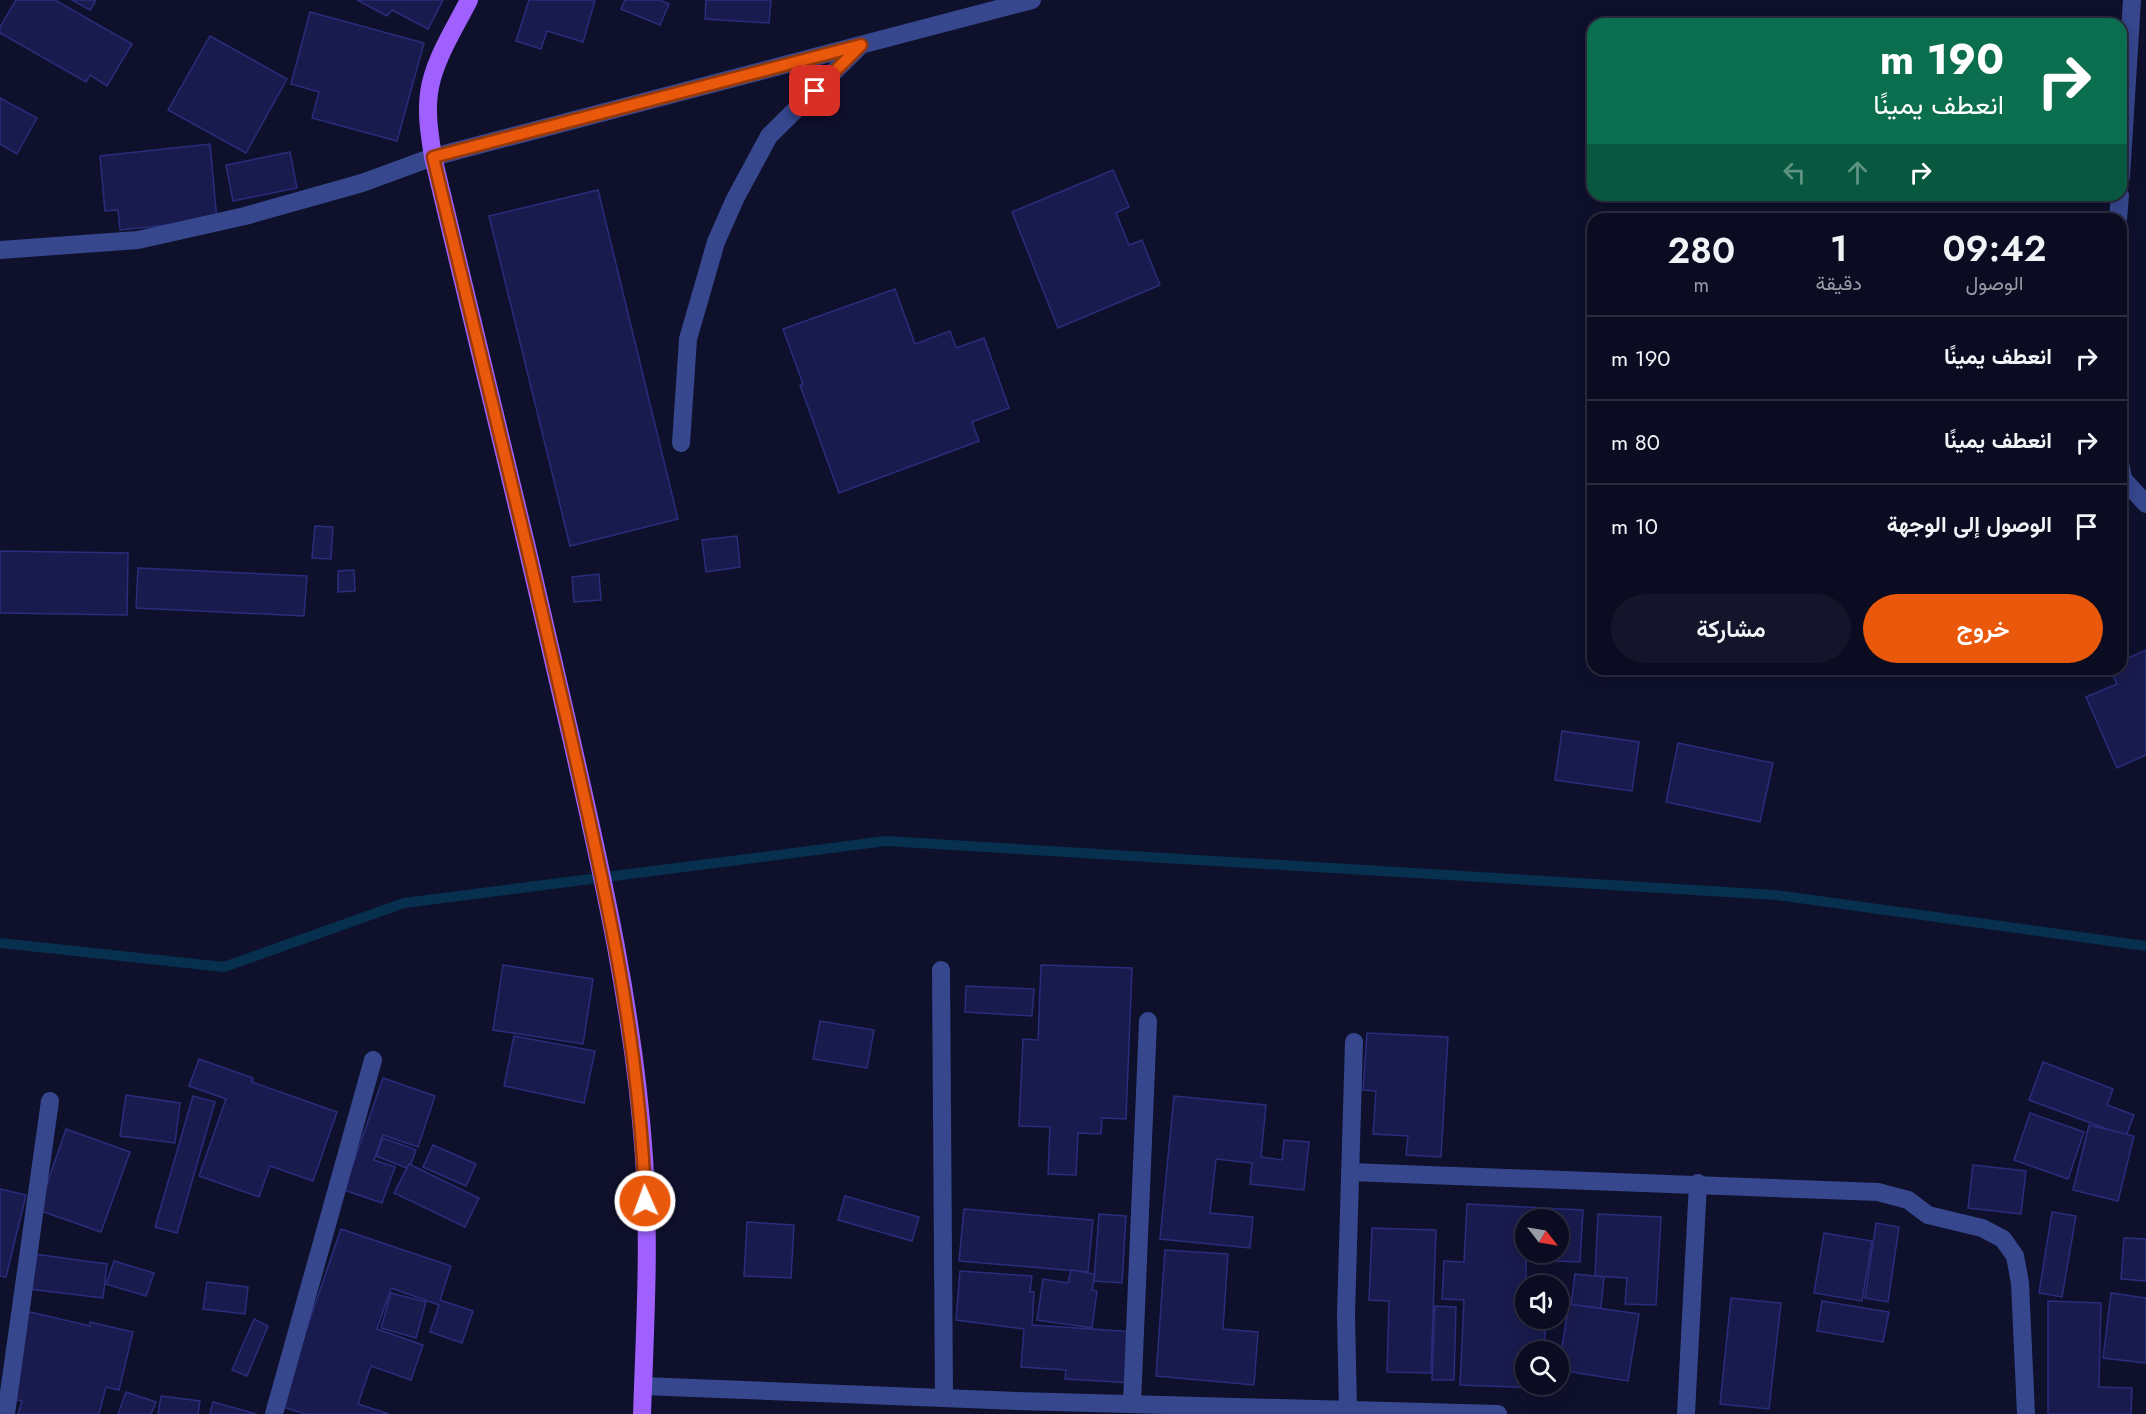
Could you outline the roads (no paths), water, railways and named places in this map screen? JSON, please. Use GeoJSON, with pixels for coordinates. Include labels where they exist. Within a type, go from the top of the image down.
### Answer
{"type":"FeatureCollection","features":[{"type":"Feature","properties":{"kind":"main road"},"geometry":{"type":"LineString","coordinates":[[469,0],[442,55],[429,92],[428,125],[433,157],[530,557],[619,962],[634,1057],[644,1157],[648,1266],[642,1414]]}},
{"type":"Feature","properties":{"kind":"street"},"geometry":{"type":"LineString","coordinates":[[0,250],[138,240],[245,216],[362,183],[433,157],[1032,0]]}},
{"type":"Feature","properties":{"kind":"street"},"geometry":{"type":"LineString","coordinates":[[2127,80],[2132,0]]}},
{"type":"Feature","properties":{"kind":"street"},"geometry":{"type":"LineString","coordinates":[[681,443],[688,339],[716,242],[769,136],[861,45]]}},
{"type":"Feature","properties":{"kind":"street"},"geometry":{"type":"LineString","coordinates":[[2127,483],[2146,504]]}},
{"type":"Feature","properties":{"kind":"street"},"geometry":{"type":"LineString","coordinates":[[941,970],[944,1398]]}},
{"type":"Feature","properties":{"kind":"street"},"geometry":{"type":"LineString","coordinates":[[1132,1403],[1148,1021]]}},
{"type":"Feature","properties":{"kind":"street"},"geometry":{"type":"LineString","coordinates":[[1348,1410],[1346,1314],[1354,1042]]}},
{"type":"Feature","properties":{"kind":"street"},"geometry":{"type":"LineString","coordinates":[[274,1414],[373,1060]]}},
{"type":"Feature","properties":{"kind":"street"},"geometry":{"type":"LineString","coordinates":[[6,1414],[5,1394],[50,1101]]}},
{"type":"Feature","properties":{"kind":"street"},"geometry":{"type":"LineString","coordinates":[[1350,1172],[1698,1183],[1878,1192],[1908,1200],[1928,1215],[1982,1228],[2003,1239],[2015,1256],[2020,1283],[2026,1414]]}},
{"type":"Feature","properties":{"kind":"street"},"geometry":{"type":"LineString","coordinates":[[1686,1414],[1698,1183]]}},
{"type":"Feature","properties":{"kind":"street"},"geometry":{"type":"LineString","coordinates":[[643,1386],[944,1398],[1017,1407],[1132,1403],[1498,1414]]}},
{"type":"Feature","properties":{"kind":"waterway"},"geometry":{"type":"LineString","coordinates":[[0,943],[224,967],[404,903],[886,841],[1776,895],[2146,946]]}}]}
